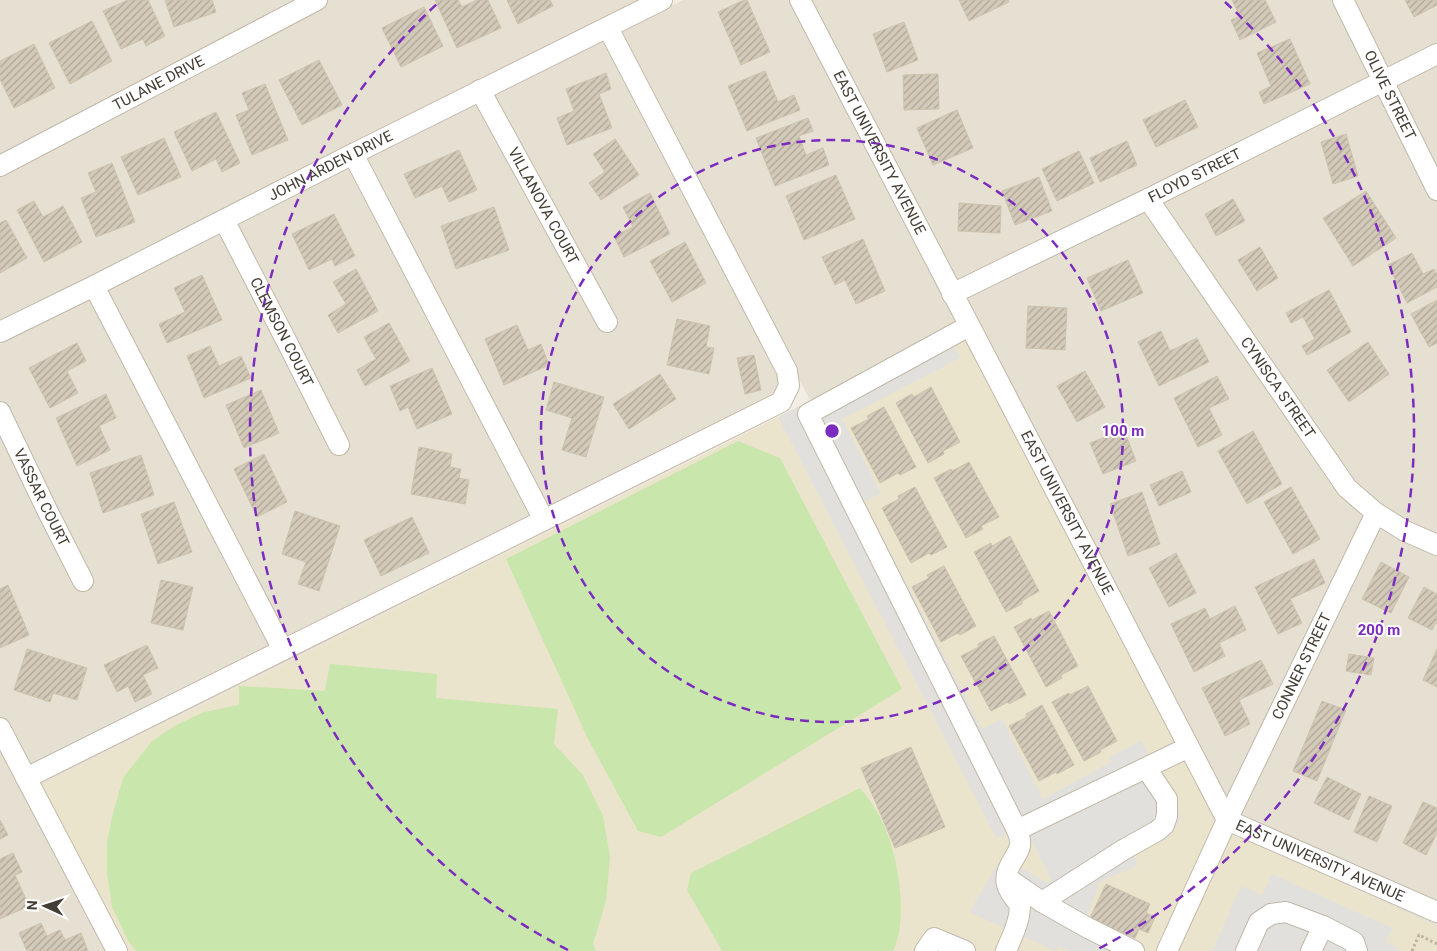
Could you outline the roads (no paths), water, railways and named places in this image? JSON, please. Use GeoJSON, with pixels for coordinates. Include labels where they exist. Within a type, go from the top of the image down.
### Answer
{"type":"FeatureCollection","features":[{"type":"Feature","properties":{"kind":"street","name":"TULANE DRIVE"},"geometry":{"type":"LineString","coordinates":[[0,166],[317,0]]}},
{"type":"Feature","properties":{"kind":"street","name":"JOHN ARDEN DRIVE"},"geometry":{"type":"LineString","coordinates":[[0,332],[662,0]]}},
{"type":"Feature","properties":{"kind":"street","name":"EAST UNIVERSITY AVENUE"},"geometry":{"type":"LineString","coordinates":[[800,0],[1226,820],[1437,912]]}},
{"type":"Feature","properties":{"kind":"street","name":"OLIVE STREET"},"geometry":{"type":"LineString","coordinates":[[1343,0],[1436,187]]}},
{"type":"Feature","properties":{"kind":"street"},"geometry":{"type":"LineString","coordinates":[[26,778],[781,402],[789,386],[787,372],[608,28]]}},
{"type":"Feature","properties":{"kind":"street","name":"FLOYD STREET"},"geometry":{"type":"LineString","coordinates":[[952,294],[1148,200],[1437,54]]}},
{"type":"Feature","properties":{"kind":"street","name":"VILLANOVA COURT"},"geometry":{"type":"LineString","coordinates":[[480,90],[607,322]]}},
{"type":"Feature","properties":{"kind":"street"},"geometry":{"type":"LineString","coordinates":[[353,154],[544,520]]}},
{"type":"Feature","properties":{"kind":"street","name":"CYNISCA STREET"},"geometry":{"type":"LineString","coordinates":[[1148,200],[1347,488],[1376,514],[1405,531],[1437,545]]}},
{"type":"Feature","properties":{"kind":"street","name":"CLEMSON COURT"},"geometry":{"type":"LineString","coordinates":[[224,220],[339,445]]}},
{"type":"Feature","properties":{"kind":"street"},"geometry":{"type":"LineString","coordinates":[[94,286],[283,650]]}},
{"type":"Feature","properties":{"kind":"street"},"geometry":{"type":"LineString","coordinates":[[969,326],[808,414],[1018,830],[1021,843],[1006,878],[1008,889],[1020,905],[1020,911],[1017,925],[1006,951]]}},
{"type":"Feature","properties":{"kind":"street","name":"VASSAR COURT"},"geometry":{"type":"LineString","coordinates":[[0,412],[83,581]]}},
{"type":"Feature","properties":{"kind":"street","name":"CONNER STREET"},"geometry":{"type":"LineString","coordinates":[[1167,951],[1226,820],[1376,514]]}},
{"type":"Feature","properties":{"kind":"street"},"geometry":{"type":"LineString","coordinates":[[0,728],[116,951]]}},
{"type":"Feature","properties":{"kind":"street"},"geometry":{"type":"LineString","coordinates":[[1018,830],[1189,748]]}},
{"type":"Feature","properties":{"kind":"street"},"geometry":{"type":"LineString","coordinates":[[1042,902],[1164,825],[1168,809],[1166,799],[1146,768]]}},
{"type":"Feature","properties":{"kind":"street"},"geometry":{"type":"LineString","coordinates":[[1006,878],[1042,902],[1134,951]]}},
{"type":"Feature","properties":{"kind":"street"},"geometry":{"type":"LineString","coordinates":[[1246,951],[1259,922],[1271,914],[1286,912],[1324,926],[1354,942],[1357,951]]}},
{"type":"Feature","properties":{"kind":"street"},"geometry":{"type":"LineString","coordinates":[[1311,951],[1324,926]]}},
{"type":"Feature","properties":{"kind":"street"},"geometry":{"type":"LineString","coordinates":[[929,945],[965,951]]}}]}
